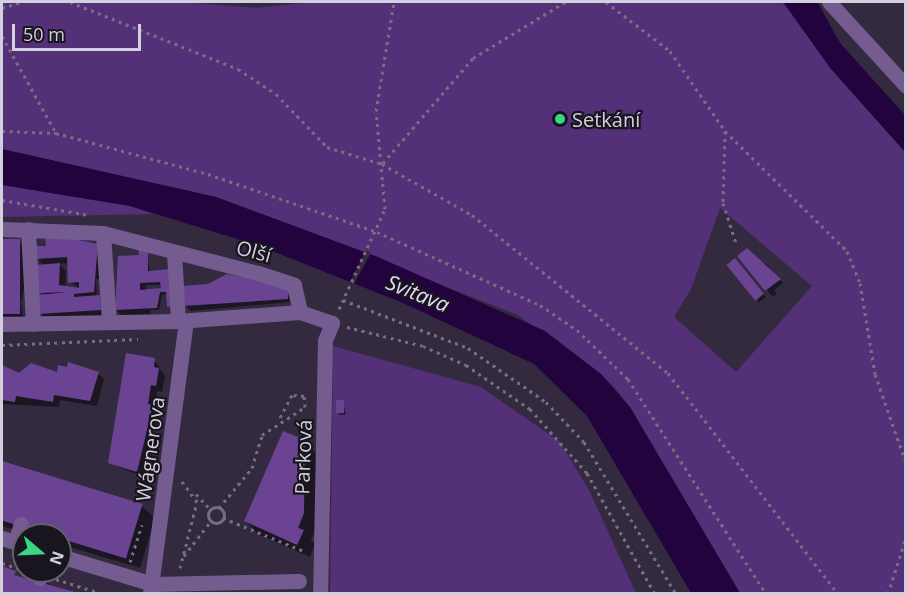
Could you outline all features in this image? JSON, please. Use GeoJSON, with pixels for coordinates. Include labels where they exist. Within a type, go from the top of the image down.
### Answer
{"type":"FeatureCollection","features":[{"type":"Feature","properties":{"kind":"street"},"geometry":{"type":"LineString","coordinates":[[837,4],[906,86]]}},
{"type":"Feature","properties":{"kind":"street","name":"Olší"},"geometry":{"type":"LineString","coordinates":[[2,229],[102,233],[294,285],[300,312]]}},
{"type":"Feature","properties":{"kind":"street"},"geometry":{"type":"LineString","coordinates":[[28,229],[33,324]]}},
{"type":"Feature","properties":{"kind":"street"},"geometry":{"type":"LineString","coordinates":[[102,233],[109,321]]}},
{"type":"Feature","properties":{"kind":"street"},"geometry":{"type":"LineString","coordinates":[[174,252],[182,321]]}},
{"type":"Feature","properties":{"kind":"street"},"geometry":{"type":"LineString","coordinates":[[2,324],[182,321],[300,312],[332,323]]}},
{"type":"Feature","properties":{"kind":"street","name":"Wágnerova"},"geometry":{"type":"LineString","coordinates":[[151,589],[168,467],[182,321]]}},
{"type":"Feature","properties":{"kind":"street","name":"Parková"},"geometry":{"type":"LineString","coordinates":[[320,594],[325,340],[332,323]]}},
{"type":"Feature","properties":{"kind":"street"},"geometry":{"type":"LineString","coordinates":[[72,560],[151,589],[177,582],[299,581]]}},
{"type":"Feature","properties":{"kind":"path"},"geometry":{"type":"LineString","coordinates":[[2,8],[22,2]]}},
{"type":"Feature","properties":{"kind":"path"},"geometry":{"type":"LineString","coordinates":[[70,2],[238,69],[276,94],[327,147],[382,164],[472,215],[668,373],[838,594]]}},
{"type":"Feature","properties":{"kind":"path"},"geometry":{"type":"LineString","coordinates":[[394,2],[376,111],[386,195],[377,232],[332,323],[423,346],[466,365],[530,409],[587,473],[656,594]]}},
{"type":"Feature","properties":{"kind":"path"},"geometry":{"type":"LineString","coordinates":[[382,164],[473,58],[565,2]]}},
{"type":"Feature","properties":{"kind":"path"},"geometry":{"type":"LineString","coordinates":[[606,2],[670,51],[725,131],[847,251],[860,283],[875,374],[906,463]]}},
{"type":"Feature","properties":{"kind":"path"},"geometry":{"type":"LineString","coordinates":[[2,36],[56,133]]}},
{"type":"Feature","properties":{"kind":"path"},"geometry":{"type":"LineString","coordinates":[[2,131],[56,133],[208,174],[377,232],[540,305],[599,349],[672,443],[766,594]]}},
{"type":"Feature","properties":{"kind":"path"},"geometry":{"type":"LineString","coordinates":[[725,131],[723,203],[736,243]]}},
{"type":"Feature","properties":{"kind":"path"},"geometry":{"type":"LineString","coordinates":[[343,300],[468,348],[546,402],[584,442],[676,594]]}},
{"type":"Feature","properties":{"kind":"path"},"geometry":{"type":"LineString","coordinates":[[2,345],[149,339]]}},
{"type":"Feature","properties":{"kind":"path"},"geometry":{"type":"LineString","coordinates":[[210,510],[219,508],[252,468],[262,435],[279,419],[292,395],[304,396],[305,407],[279,419]]}},
{"type":"Feature","properties":{"kind":"path"},"geometry":{"type":"LineString","coordinates":[[168,467],[210,510],[211,521]]}},
{"type":"Feature","properties":{"kind":"path"},"geometry":{"type":"LineString","coordinates":[[177,582],[196,494]]}},
{"type":"Feature","properties":{"kind":"path"},"geometry":{"type":"LineString","coordinates":[[219,508],[223,518]]}},
{"type":"Feature","properties":{"kind":"path"},"geometry":{"type":"LineString","coordinates":[[130,562],[144,516]]}},
{"type":"Feature","properties":{"kind":"path"},"geometry":{"type":"LineString","coordinates":[[183,557],[211,521],[223,518],[321,558]]}},
{"type":"Feature","properties":{"kind":"path"},"geometry":{"type":"LineString","coordinates":[[888,594],[906,537]]}},
{"type":"Feature","properties":{"kind":"path"},"geometry":{"type":"LineString","coordinates":[[67,583],[103,594]]}},
{"type":"Feature","properties":{"kind":"shaded area"},"geometry":{"type":"Polygon","coordinates":[[[2,2],[183,2],[257,8],[309,2],[783,2],[831,69],[905,152],[905,593],[740,593],[620,394],[601,374],[516,314],[216,197],[2,149],[2,2]],[[720,208],[691,289],[674,317],[736,372],[812,286],[720,208]]]}},
{"type":"Feature","properties":{"kind":"shaded area"},"geometry":{"type":"Polygon","coordinates":[[[2,185],[130,206],[153,214],[2,217],[2,185]]]}},
{"type":"Feature","properties":{"kind":"shaded area"},"geometry":{"type":"Polygon","coordinates":[[[333,346],[481,387],[560,442],[589,490],[636,593],[330,594],[333,346]]]}},
{"type":"Feature","properties":{"kind":"water"},"geometry":{"type":"Polygon","coordinates":[[[783,2],[818,3],[840,43],[905,115],[905,152],[831,69],[783,2]]]}},
{"type":"Feature","properties":{"kind":"water","name":"Svitava"},"geometry":{"type":"Polygon","coordinates":[[[2,149],[216,197],[378,257],[545,331],[601,374],[630,407],[740,593],[691,593],[587,416],[534,364],[403,303],[257,245],[130,206],[2,185],[2,149]]]}},
{"type":"Feature","properties":{"kind":"pier"},"geometry":{"type":"Polygon","coordinates":[[[366,250],[371,253],[353,286],[349,284],[366,250]]]}},
{"type":"Feature","properties":{"kind":"building"},"geometry":{"type":"Polygon","coordinates":[[[68,238],[98,244],[94,292],[74,294],[74,297],[100,295],[101,310],[38,314],[38,295],[68,292],[39,293],[36,265],[60,263],[59,285],[79,288],[79,282],[68,283],[67,257],[36,259],[35,246],[46,246],[45,239],[68,238]]]}},
{"type":"Feature","properties":{"kind":"building"},"geometry":{"type":"Polygon","coordinates":[[[2,239],[20,239],[20,314],[2,314],[2,239]]]}},
{"type":"Feature","properties":{"kind":"building"},"geometry":{"type":"Polygon","coordinates":[[[747,248],[781,279],[765,291],[737,256],[747,248]]]}},
{"type":"Feature","properties":{"kind":"building"},"geometry":{"type":"Polygon","coordinates":[[[138,249],[148,252],[148,271],[171,269],[173,306],[167,307],[166,292],[160,292],[157,308],[115,310],[118,256],[139,255],[138,249]],[[160,282],[140,283],[140,290],[161,288],[160,282]]]}},
{"type":"Feature","properties":{"kind":"building"},"geometry":{"type":"Polygon","coordinates":[[[735,258],[764,294],[755,301],[726,265],[735,258]]]}},
{"type":"Feature","properties":{"kind":"building"},"geometry":{"type":"Polygon","coordinates":[[[227,274],[289,287],[288,299],[183,306],[182,286],[208,284],[227,274]]]}},
{"type":"Feature","properties":{"kind":"building"},"geometry":{"type":"Polygon","coordinates":[[[126,353],[155,358],[154,367],[159,368],[156,386],[151,385],[148,404],[153,405],[137,472],[108,463],[126,353]]]}},
{"type":"Feature","properties":{"kind":"building"},"geometry":{"type":"Polygon","coordinates":[[[68,362],[99,372],[90,401],[54,395],[53,402],[16,396],[15,402],[2,400],[2,365],[19,373],[31,363],[57,372],[58,365],[67,367],[68,362]]]}},
{"type":"Feature","properties":{"kind":"building"},"geometry":{"type":"Polygon","coordinates":[[[336,400],[344,400],[344,413],[336,413],[336,400]]]}},
{"type":"Feature","properties":{"kind":"building"},"geometry":{"type":"Polygon","coordinates":[[[283,431],[305,440],[304,513],[298,528],[304,530],[297,545],[244,521],[283,431]]]}},
{"type":"Feature","properties":{"kind":"building"},"geometry":{"type":"Polygon","coordinates":[[[2,461],[143,504],[126,558],[72,542],[72,523],[12,524],[2,521],[2,461]]]}},
{"type":"Feature","properties":{"kind":"building"},"geometry":{"type":"Polygon","coordinates":[[[2,566],[12,570],[12,583],[43,583],[82,594],[2,594],[2,566]]]}},
{"type":"Feature","properties":{"kind":"place","name":"Setkání"},"geometry":{"type":"Point","coordinates":[560,119]}}]}
